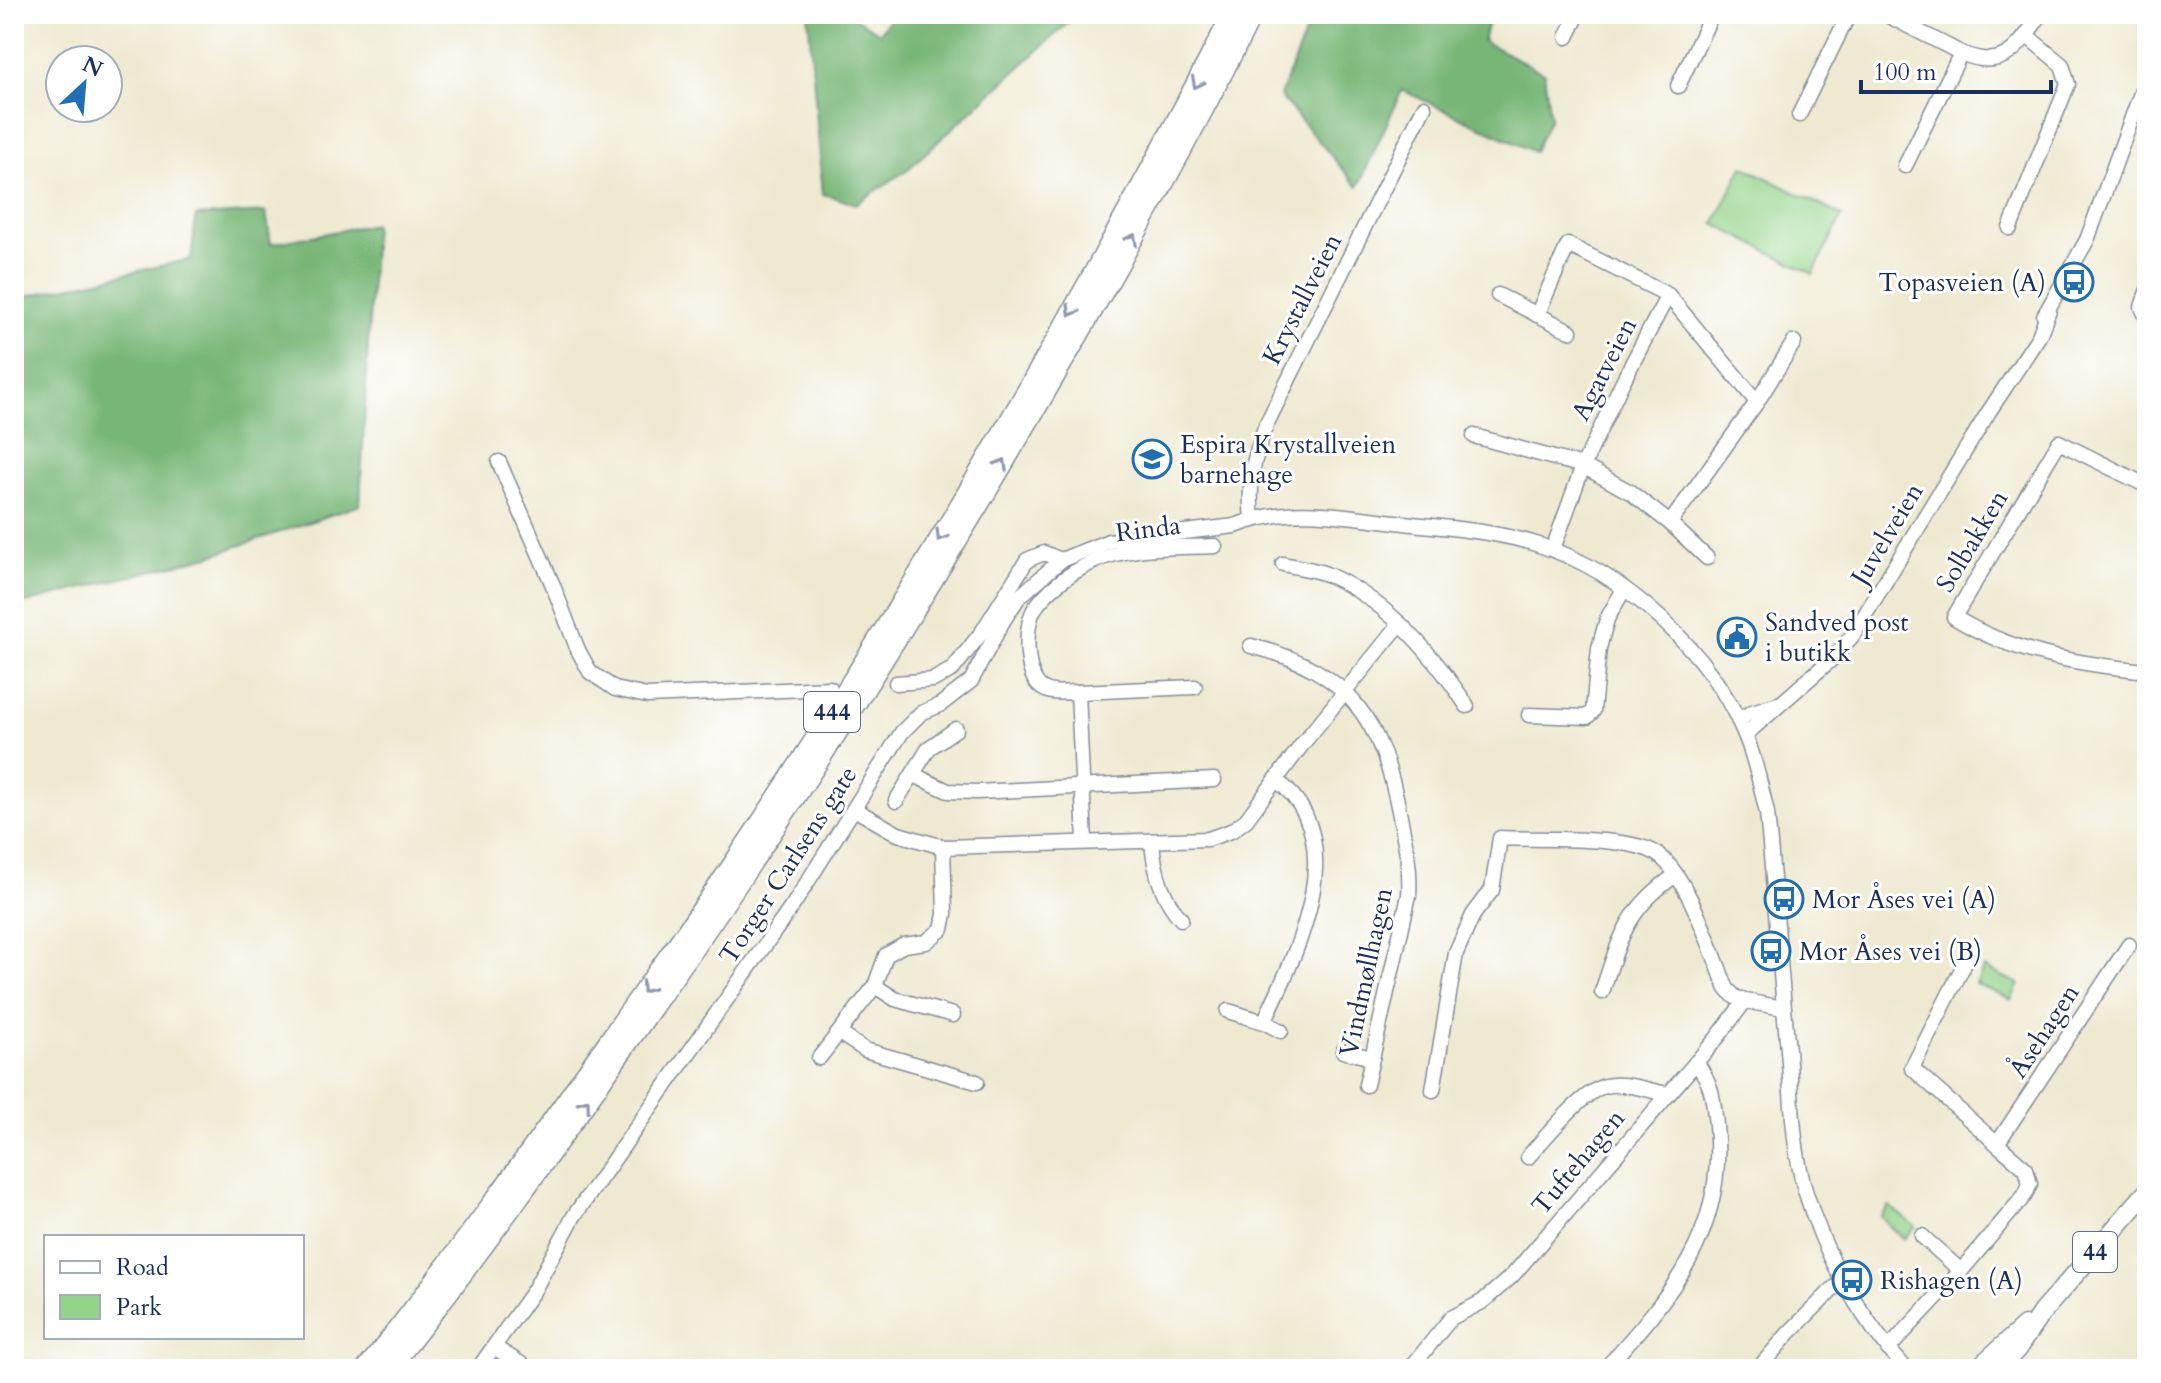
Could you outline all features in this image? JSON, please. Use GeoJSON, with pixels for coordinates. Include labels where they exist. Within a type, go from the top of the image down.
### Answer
{"type":"FeatureCollection","features":[{"type":"Feature","properties":{"kind":"highway","name":"444"},"geometry":{"type":"LineString","coordinates":[[367,1369],[515,1174],[732,866],[840,700],[943,532],[1082,294],[1233,14]]}},
{"type":"Feature","properties":{"kind":"highway","name":"444"},"geometry":{"type":"LineString","coordinates":[[388,1369],[592,1094],[743,877],[830,744],[958,539],[1098,301],[1252,14]]}},
{"type":"Feature","properties":{"kind":"main road","name":"44"},"geometry":{"type":"LineString","coordinates":[[1998,1369],[2017,1349],[2042,1312],[2147,1192]]}},
{"type":"Feature","properties":{"kind":"main road","name":"44"},"geometry":{"type":"LineString","coordinates":[[1977,1369],[2042,1312]]}},
{"type":"Feature","properties":{"kind":"street"},"geometry":{"type":"LineString","coordinates":[[1567,37],[1578,14]]}},
{"type":"Feature","properties":{"kind":"street"},"geometry":{"type":"LineString","coordinates":[[1678,86],[1712,14]]}},
{"type":"Feature","properties":{"kind":"street"},"geometry":{"type":"LineString","coordinates":[[1799,115],[1849,14]]}},
{"type":"Feature","properties":{"kind":"street"},"geometry":{"type":"LineString","coordinates":[[1885,14],[1981,62],[2006,56],[2027,36],[2041,14]]}},
{"type":"Feature","properties":{"kind":"street"},"geometry":{"type":"LineString","coordinates":[[2010,228],[2068,84],[2062,65],[2027,36]]}},
{"type":"Feature","properties":{"kind":"street"},"geometry":{"type":"LineString","coordinates":[[1905,166],[1961,53]]}},
{"type":"Feature","properties":{"kind":"street","name":"Juvelveien"},"geometry":{"type":"LineString","coordinates":[[1745,735],[1834,657],[1852,636],[1988,413],[2039,336],[2101,207],[2147,77]]}},
{"type":"Feature","properties":{"kind":"street","name":"Krystallveien"},"geometry":{"type":"LineString","coordinates":[[1252,519],[1249,489],[1253,461],[1266,425],[1424,107]]}},
{"type":"Feature","properties":{"kind":"street"},"geometry":{"type":"LineString","coordinates":[[1537,315],[1568,245],[1668,295],[1757,402]]}},
{"type":"Feature","properties":{"kind":"street"},"geometry":{"type":"LineString","coordinates":[[2147,292],[2142,307],[2147,318]]}},
{"type":"Feature","properties":{"kind":"street","name":"Agatveien"},"geometry":{"type":"LineString","coordinates":[[1498,295],[1570,331]]}},
{"type":"Feature","properties":{"kind":"street","name":"Agatveien"},"geometry":{"type":"LineString","coordinates":[[1553,549],[1583,466],[1668,295]]}},
{"type":"Feature","properties":{"kind":"street"},"geometry":{"type":"LineString","coordinates":[[1670,523],[1757,402],[1794,342]]}},
{"type":"Feature","properties":{"kind":"street"},"geometry":{"type":"LineString","coordinates":[[1474,436],[1583,466],[1630,492],[1670,523],[1707,558]]}},
{"type":"Feature","properties":{"kind":"street","name":"Solbakken"},"geometry":{"type":"LineString","coordinates":[[2147,486],[2059,442],[1954,617],[1975,630],[2050,657],[2147,671]]}},
{"type":"Feature","properties":{"kind":"street"},"geometry":{"type":"LineString","coordinates":[[499,462],[590,672],[615,689],[647,696],[830,688]]}},
{"type":"Feature","properties":{"kind":"street"},"geometry":{"type":"LineString","coordinates":[[1252,519],[1296,511],[1485,533],[1553,549],[1624,589],[1677,633],[1700,659],[1721,688],[1745,735],[1767,813],[1795,1133],[1805,1189],[1818,1227],[1844,1283],[1888,1349],[1906,1369]]}},
{"type":"Feature","properties":{"kind":"street","name":"Torger Carlsens gate"},"geometry":{"type":"LineString","coordinates":[[478,1369],[534,1290],[574,1216],[793,905],[902,732],[921,713],[940,705],[971,681],[1018,598],[1061,560],[1109,541],[1235,526],[1252,519]]}},
{"type":"Feature","properties":{"kind":"street","name":"Rinda"},"geometry":{"type":"LineString","coordinates":[[1195,687],[1050,693],[1039,687],[1032,678],[1027,627],[1035,608],[1052,589],[1094,561],[1121,553],[1215,546]]}},
{"type":"Feature","properties":{"kind":"street"},"geometry":{"type":"LineString","coordinates":[[896,683],[933,680],[953,669],[982,632],[1027,560],[1044,553],[1061,560]]}},
{"type":"Feature","properties":{"kind":"street"},"geometry":{"type":"LineString","coordinates":[[1283,564],[1326,574],[1400,624],[1444,672],[1467,706]]}},
{"type":"Feature","properties":{"kind":"street"},"geometry":{"type":"LineString","coordinates":[[1529,715],[1587,717],[1593,711],[1603,634],[1607,619],[1624,589]]}},
{"type":"Feature","properties":{"kind":"street"},"geometry":{"type":"LineString","coordinates":[[854,809],[898,834],[943,847],[1208,839],[1231,831],[1246,820],[1400,624]]}},
{"type":"Feature","properties":{"kind":"street","name":"Vindmøllhagen"},"geometry":{"type":"LineString","coordinates":[[1251,646],[1308,665],[1325,675],[1344,693],[1379,736],[1395,789],[1411,871],[1409,895],[1366,1085]]}},
{"type":"Feature","properties":{"kind":"street"},"geometry":{"type":"LineString","coordinates":[[1078,692],[1085,842]]}},
{"type":"Feature","properties":{"kind":"street","name":"Juvelveien"},"geometry":{"type":"LineString","coordinates":[[1738,720],[1780,703]]}},
{"type":"Feature","properties":{"kind":"street"},"geometry":{"type":"LineString","coordinates":[[896,801],[929,748],[956,729]]}},
{"type":"Feature","properties":{"kind":"street"},"geometry":{"type":"LineString","coordinates":[[914,775],[948,791],[976,792],[1214,780]]}},
{"type":"Feature","properties":{"kind":"street"},"geometry":{"type":"LineString","coordinates":[[1264,1022],[1303,931],[1315,877],[1317,849],[1301,803],[1276,780]]}},
{"type":"Feature","properties":{"kind":"street"},"geometry":{"type":"LineString","coordinates":[[1433,1090],[1456,953],[1473,915],[1492,890],[1500,838],[1639,846],[1656,853],[1676,875],[1687,894],[1727,989],[1745,1001],[1783,1008]]}},
{"type":"Feature","properties":{"kind":"street"},"geometry":{"type":"LineString","coordinates":[[1152,841],[1153,863],[1163,893],[1181,919]]}},
{"type":"Feature","properties":{"kind":"street"},"geometry":{"type":"LineString","coordinates":[[819,1058],[875,986],[883,960],[890,951],[904,945],[926,942],[942,929],[945,914],[943,847]]}},
{"type":"Feature","properties":{"kind":"street"},"geometry":{"type":"LineString","coordinates":[[1602,992],[1627,923],[1654,890],[1676,875]]}},
{"type":"Feature","properties":{"kind":"street","name":"Åsehagen"},"geometry":{"type":"LineString","coordinates":[[1997,1144],[2129,945]]}},
{"type":"Feature","properties":{"kind":"street"},"geometry":{"type":"LineString","coordinates":[[1888,1349],[1961,1271],[2025,1195],[2030,1184],[2026,1169],[1912,1068],[1972,949]]}},
{"type":"Feature","properties":{"kind":"street"},"geometry":{"type":"LineString","coordinates":[[875,986],[895,999],[953,1015]]}},
{"type":"Feature","properties":{"kind":"street","name":"Tuftehagen"},"geometry":{"type":"LineString","coordinates":[[1410,1369],[1451,1318],[1482,1302],[1512,1276],[1745,1001]]}},
{"type":"Feature","properties":{"kind":"street"},"geometry":{"type":"LineString","coordinates":[[1228,1011],[1264,1022],[1281,1031]]}},
{"type":"Feature","properties":{"kind":"street"},"geometry":{"type":"LineString","coordinates":[[839,1033],[865,1050],[977,1082]]}},
{"type":"Feature","properties":{"kind":"street"},"geometry":{"type":"LineString","coordinates":[[1343,1051],[1372,1058]]}},
{"type":"Feature","properties":{"kind":"street"},"geometry":{"type":"LineString","coordinates":[[1605,1369],[1659,1309],[1695,1251],[1707,1221],[1715,1186],[1717,1139],[1712,1089],[1696,1062]]}},
{"type":"Feature","properties":{"kind":"street"},"geometry":{"type":"LineString","coordinates":[[1528,1157],[1592,1092],[1606,1086],[1621,1086],[1667,1094]]}},
{"type":"Feature","properties":{"kind":"street"},"geometry":{"type":"LineString","coordinates":[[1922,1236],[1961,1271]]}},
{"type":"Feature","properties":{"kind":"street"},"geometry":{"type":"LineString","coordinates":[[1758,1369],[1834,1288],[1844,1283]]}},
{"type":"Feature","properties":{"kind":"street"},"geometry":{"type":"LineString","coordinates":[[494,1347],[529,1369]]}},
{"type":"Feature","properties":{"kind":"green space"},"geometry":{"type":"Polygon","coordinates":[[[808,14],[848,14],[880,33],[892,14],[1078,14],[907,170],[856,204],[823,194],[808,14]]]}},
{"type":"Feature","properties":{"kind":"green space"},"geometry":{"type":"Polygon","coordinates":[[[1313,14],[1490,14],[1483,41],[1544,73],[1550,118],[1534,152],[1402,90],[1358,187],[1280,96],[1313,14]]]}},
{"type":"Feature","properties":{"kind":"green space"},"geometry":{"type":"Polygon","coordinates":[[[1743,166],[1842,216],[1813,274],[1714,224],[1743,166]]]}},
{"type":"Feature","properties":{"kind":"green space"},"geometry":{"type":"Polygon","coordinates":[[[266,212],[271,244],[374,224],[360,505],[209,556],[14,606],[14,299],[191,259],[196,216],[266,212]]]}},
{"type":"Feature","properties":{"kind":"green space"},"geometry":{"type":"Polygon","coordinates":[[[1984,968],[2019,984],[2011,1000],[1976,984],[1984,968]]]}},
{"type":"Feature","properties":{"kind":"green space"},"geometry":{"type":"Polygon","coordinates":[[[1889,1206],[1916,1227],[1904,1239],[1881,1217],[1889,1206]]]}},
{"type":"Feature","properties":{"kind":"place","name":"Topasveien (A)"},"geometry":{"type":"Point","coordinates":[2074,282]}},
{"type":"Feature","properties":{"kind":"place","name":"Espira Krystallveien barnehage"},"geometry":{"type":"Point","coordinates":[1152,459]}},
{"type":"Feature","properties":{"kind":"place","name":"Sandved post i butikk"},"geometry":{"type":"Point","coordinates":[1737,637]}},
{"type":"Feature","properties":{"kind":"place","name":"Mor Åses vei (A)"},"geometry":{"type":"Point","coordinates":[1784,899]}},
{"type":"Feature","properties":{"kind":"place","name":"Mor Åses vei (B)"},"geometry":{"type":"Point","coordinates":[1771,951]}},
{"type":"Feature","properties":{"kind":"place","name":"Rishagen (A)"},"geometry":{"type":"Point","coordinates":[1852,1280]}}]}
